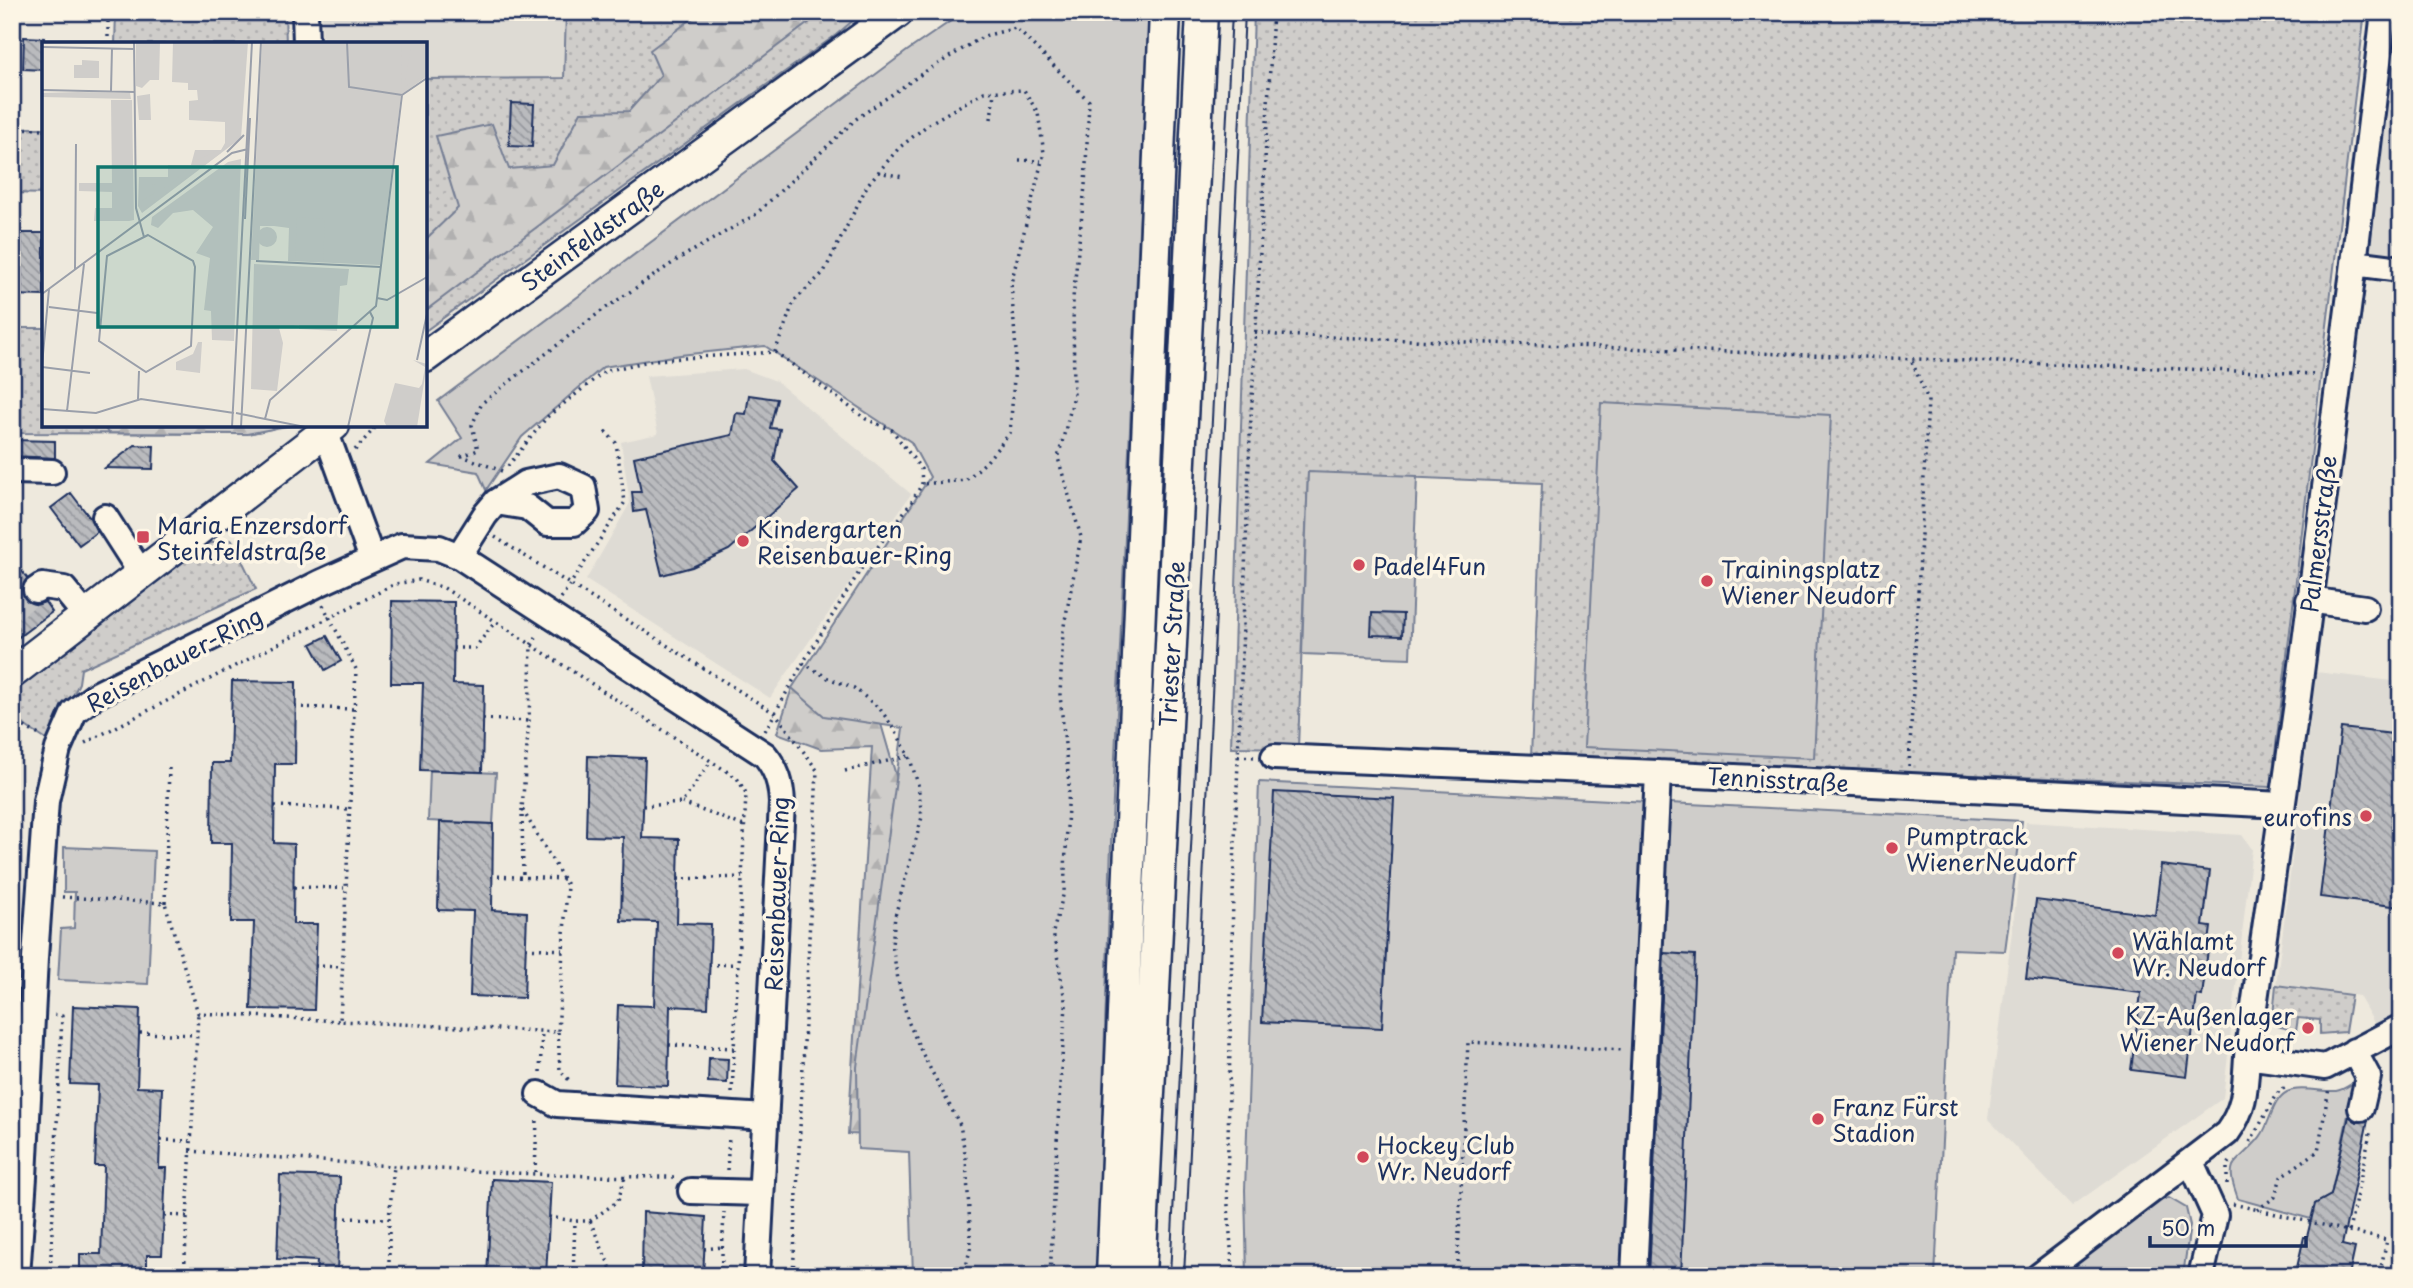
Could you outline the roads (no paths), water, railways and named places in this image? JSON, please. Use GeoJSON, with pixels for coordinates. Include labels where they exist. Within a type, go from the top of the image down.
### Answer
{"type":"FeatureCollection","features":[{"type":"Feature","properties":{"kind":"main road","name":"Steinfeldstraße"},"geometry":{"type":"LineString","coordinates":[[760,113],[876,12]]}},
{"type":"Feature","properties":{"kind":"main road","name":"Steinfeldstraße"},"geometry":{"type":"LineString","coordinates":[[427,356],[898,12]]}},
{"type":"Feature","properties":{"kind":"main road","name":"Triester Straße"},"geometry":{"type":"LineString","coordinates":[[1112,1276],[1165,12]]}},
{"type":"Feature","properties":{"kind":"main road","name":"Triester Straße"},"geometry":{"type":"LineString","coordinates":[[1140,1276],[1202,12]]}},
{"type":"Feature","properties":{"kind":"main road"},"geometry":{"type":"LineString","coordinates":[[12,673],[327,428]]}},
{"type":"Feature","properties":{"kind":"street"},"geometry":{"type":"LineString","coordinates":[[305,12],[306,42]]}},
{"type":"Feature","properties":{"kind":"street","name":"Palmersstraße"},"geometry":{"type":"LineString","coordinates":[[2039,1276],[2227,1133],[2238,1117],[2245,1093],[2247,1056],[2354,263],[2384,12]]}},
{"type":"Feature","properties":{"kind":"street"},"geometry":{"type":"LineString","coordinates":[[2354,263],[2401,269]]}},
{"type":"Feature","properties":{"kind":"street"},"geometry":{"type":"LineString","coordinates":[[327,428],[372,559]]}},
{"type":"Feature","properties":{"kind":"street"},"geometry":{"type":"LineString","coordinates":[[12,471],[52,472]]}},
{"type":"Feature","properties":{"kind":"street"},"geometry":{"type":"LineString","coordinates":[[459,556],[496,502]]}},
{"type":"Feature","properties":{"kind":"street"},"geometry":{"type":"LineString","coordinates":[[105,517],[141,573]]}},
{"type":"Feature","properties":{"kind":"street","name":"Reisenbauer-Ring"},"geometry":{"type":"LineString","coordinates":[[16,1276],[46,801],[58,749],[74,712],[96,695],[314,586],[402,546],[439,548],[459,556],[755,748],[775,767],[782,803],[757,1276]]}},
{"type":"Feature","properties":{"kind":"street"},"geometry":{"type":"LineString","coordinates":[[36,590],[42,586],[64,589],[86,616]]}},
{"type":"Feature","properties":{"kind":"street"},"geometry":{"type":"LineString","coordinates":[[2309,600],[2365,608]]}},
{"type":"Feature","properties":{"kind":"street","name":"Tennisstraße"},"geometry":{"type":"LineString","coordinates":[[1274,757],[1658,773],[2282,805]]}},
{"type":"Feature","properties":{"kind":"street"},"geometry":{"type":"LineString","coordinates":[[1634,1276],[1658,773]]}},
{"type":"Feature","properties":{"kind":"street"},"geometry":{"type":"LineString","coordinates":[[2247,1056],[2325,1067],[2359,1061],[2401,1027]]}},
{"type":"Feature","properties":{"kind":"street"},"geometry":{"type":"LineString","coordinates":[[2359,1061],[2368,1077],[2366,1116]]}},
{"type":"Feature","properties":{"kind":"street"},"geometry":{"type":"LineString","coordinates":[[543,1109],[766,1117]]}},
{"type":"Feature","properties":{"kind":"street"},"geometry":{"type":"LineString","coordinates":[[2191,1162],[2215,1215],[2201,1276]]}},
{"type":"Feature","properties":{"kind":"street"},"geometry":{"type":"LineString","coordinates":[[683,1184],[725,1192],[761,1193]]}},
{"type":"Feature","properties":{"kind":"tunnel"},"geometry":{"type":"LineString","coordinates":[[12,609],[36,590]]}},
{"type":"Feature","properties":{"kind":"tram line"},"geometry":{"type":"LineString","coordinates":[[1170,1276],[1232,12]]}},
{"type":"Feature","properties":{"kind":"tram line"},"geometry":{"type":"LineString","coordinates":[[1184,1276],[1245,12]]}},
{"type":"Feature","properties":{"kind":"place","name":"Maria Enzersdorf Steinfeldstraße"},"geometry":{"type":"Point","coordinates":[143,537]}},
{"type":"Feature","properties":{"kind":"place","name":"Kindergarten Reisenbauer-Ring"},"geometry":{"type":"Point","coordinates":[743,541]}},
{"type":"Feature","properties":{"kind":"place","name":"Padel4Fun"},"geometry":{"type":"Point","coordinates":[1359,565]}},
{"type":"Feature","properties":{"kind":"place","name":"Trainingsplatz Wiener Neudorf"},"geometry":{"type":"Point","coordinates":[1707,581]}},
{"type":"Feature","properties":{"kind":"place","name":"eurofins"},"geometry":{"type":"Point","coordinates":[2366,816]}},
{"type":"Feature","properties":{"kind":"place","name":"Pumptrack WienerNeudorf"},"geometry":{"type":"Point","coordinates":[1892,848]}},
{"type":"Feature","properties":{"kind":"place","name":"Wählamt Wr. Neudorf"},"geometry":{"type":"Point","coordinates":[2118,953]}},
{"type":"Feature","properties":{"kind":"place","name":"KZ-Außenlager Wiener Neudorf"},"geometry":{"type":"Point","coordinates":[2308,1028]}},
{"type":"Feature","properties":{"kind":"place","name":"Franz Fürst Stadion"},"geometry":{"type":"Point","coordinates":[1818,1119]}},
{"type":"Feature","properties":{"kind":"place","name":"Hockey Club Wr. Neudorf"},"geometry":{"type":"Point","coordinates":[1363,1157]}}]}
